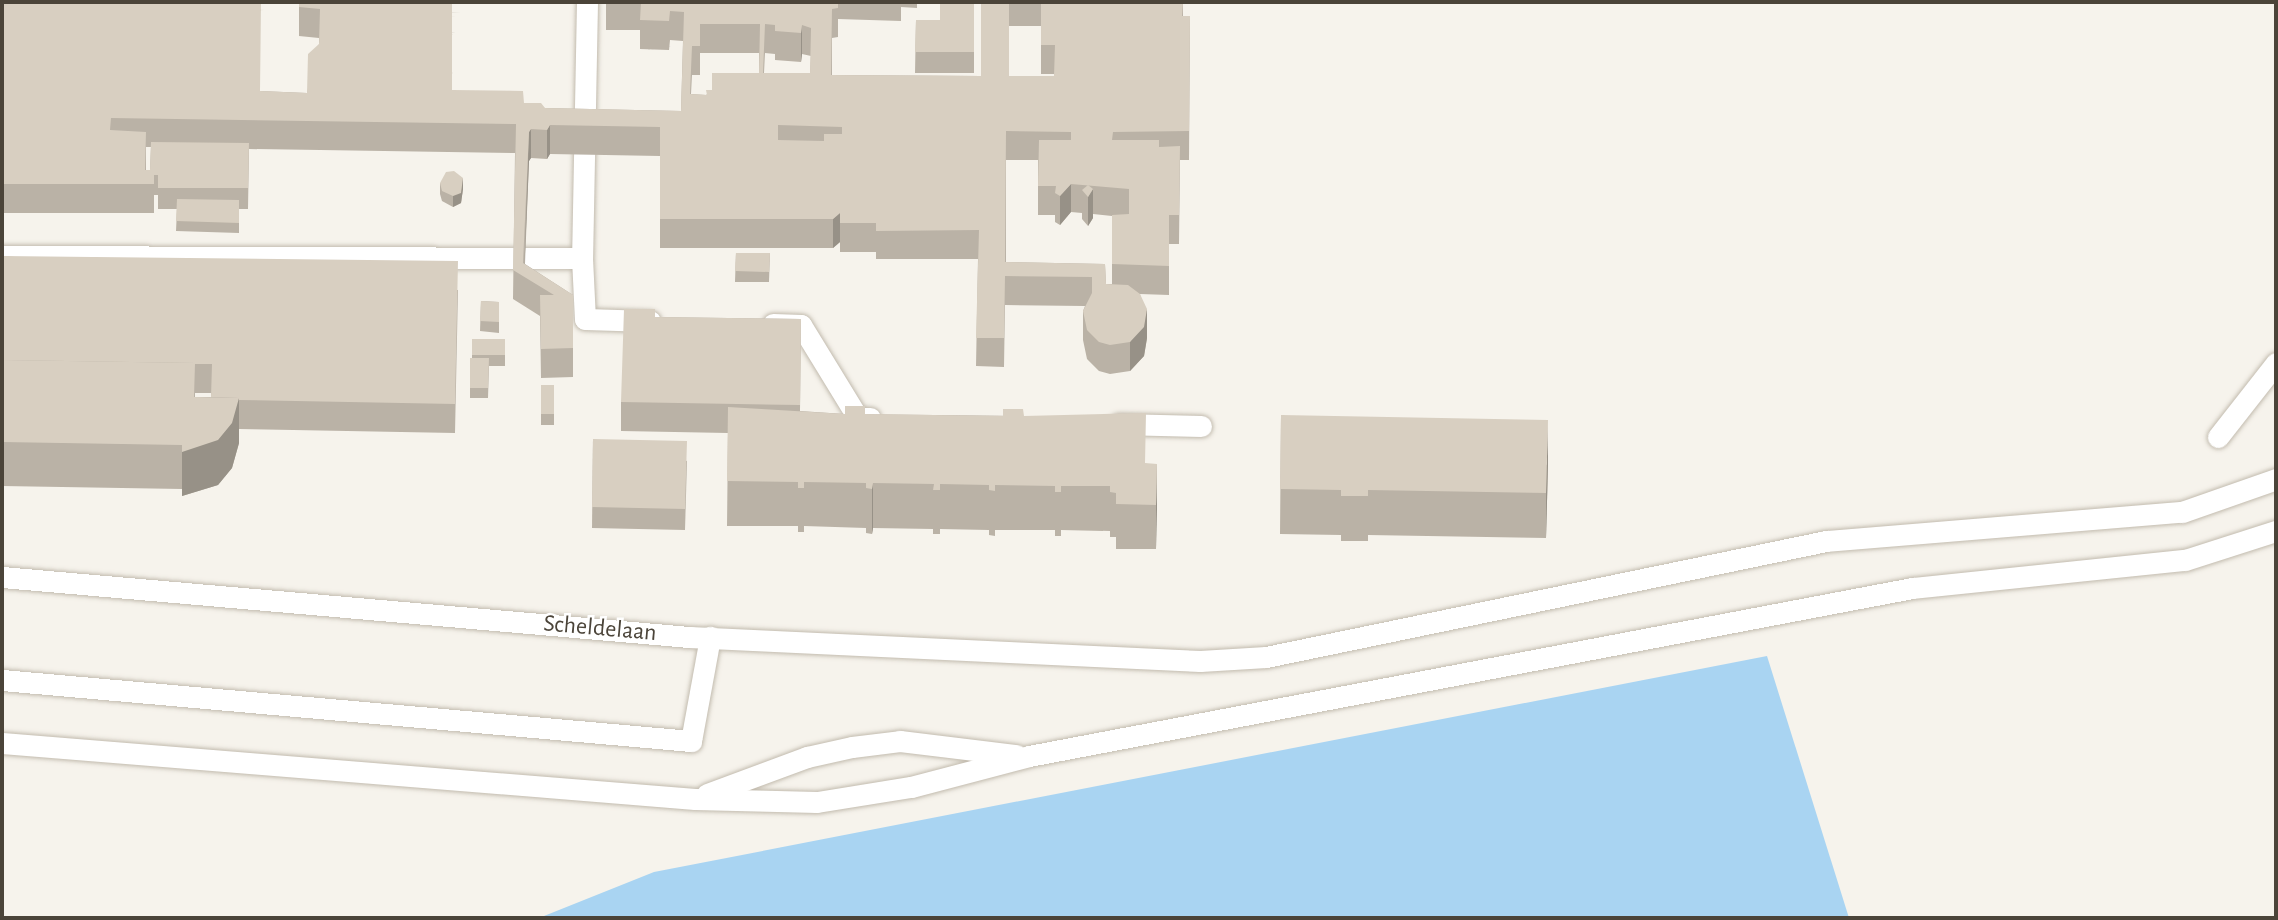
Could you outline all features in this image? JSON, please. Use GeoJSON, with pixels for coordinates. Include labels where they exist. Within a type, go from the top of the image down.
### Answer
{"type":"FeatureCollection","features":[{"type":"Feature","properties":{"kind":"lane"},"geometry":{"type":"LineString","coordinates":[[587,2],[582,258],[585,319],[666,321]]}},
{"type":"Feature","properties":{"kind":"lane"},"geometry":{"type":"LineString","coordinates":[[2,256],[582,258]]}},
{"type":"Feature","properties":{"kind":"lane"},"geometry":{"type":"LineString","coordinates":[[747,323],[801,325],[858,418],[885,419]]}},
{"type":"Feature","properties":{"kind":"lane"},"geometry":{"type":"LineString","coordinates":[[2218,437],[2276,363]]}},
{"type":"Feature","properties":{"kind":"lane"},"geometry":{"type":"LineString","coordinates":[[1091,423],[1201,426]]}},
{"type":"Feature","properties":{"kind":"lane","name":"Scheldelaan"},"geometry":{"type":"LineString","coordinates":[[2,578],[710,637],[1200,662],[1266,657],[1826,541],[2182,512],[2276,480]]}},
{"type":"Feature","properties":{"kind":"lane"},"geometry":{"type":"LineString","coordinates":[[2,743],[695,799],[817,802],[911,787],[1029,756],[1912,588],[2185,560],[2276,531]]}},
{"type":"Feature","properties":{"kind":"lane"},"geometry":{"type":"LineString","coordinates":[[2,680],[691,741],[710,637]]}},
{"type":"Feature","properties":{"kind":"lane"},"geometry":{"type":"LineString","coordinates":[[695,799],[807,757],[852,747],[900,741],[1029,756]]}},
{"type":"Feature","properties":{"kind":"water"},"geometry":{"type":"Polygon","coordinates":[[[1767,656],[1849,918],[539,918],[654,872],[1767,656]]]}},
{"type":"Feature","properties":{"kind":"building"},"geometry":{"type":"Polygon","coordinates":[[[2,2],[261,2],[260,91],[307,93],[308,54],[319,44],[320,9],[299,7],[299,2],[452,2],[452,90],[523,91],[524,103],[541,103],[545,108],[681,111],[684,12],[670,11],[669,21],[640,20],[641,2],[838,2],[838,8],[832,9],[831,75],[981,76],[981,2],[1009,2],[1009,76],[1054,76],[1055,45],[1041,45],[1041,2],[1183,2],[1182,16],[1190,16],[1189,131],[1113,132],[1112,140],[1159,140],[1159,147],[1180,146],[1179,215],[1169,215],[1169,266],[1112,264],[1112,215],[1129,214],[1129,189],[1071,184],[1060,196],[1055,193],[1056,186],[1038,186],[1039,140],[1071,140],[1071,132],[1006,131],[1005,262],[1105,264],[1106,284],[1128,285],[1140,294],[1147,309],[1144,327],[1130,342],[1110,345],[1099,342],[1087,330],[1083,311],[1092,293],[1092,277],[1005,276],[1004,338],[976,338],[979,230],[876,231],[876,223],[840,223],[840,213],[833,219],[660,219],[660,127],[550,125],[547,130],[531,129],[529,132],[523,263],[573,295],[573,348],[541,349],[540,295],[554,295],[513,270],[516,124],[111,118],[110,130],[146,132],[145,170],[154,170],[154,184],[2,184],[2,2]],[[700,24],[700,46],[692,46],[690,94],[707,95],[706,90],[712,90],[712,73],[759,73],[760,24],[700,24]],[[765,24],[763,73],[810,73],[811,28],[802,25],[801,33],[775,31],[775,25],[765,24]],[[778,125],[778,140],[824,141],[824,134],[842,134],[842,127],[778,125]]]}},
{"type":"Feature","properties":{"kind":"building"},"geometry":{"type":"Polygon","coordinates":[[[940,2],[974,2],[974,52],[915,52],[916,20],[940,20],[940,2]]]}},
{"type":"Feature","properties":{"kind":"building"},"geometry":{"type":"Polygon","coordinates":[[[151,142],[249,143],[248,188],[158,188],[158,175],[154,175],[154,170],[150,170],[151,142]]]}},
{"type":"Feature","properties":{"kind":"building"},"geometry":{"type":"Polygon","coordinates":[[[454,171],[463,178],[461,193],[453,196],[442,191],[440,183],[446,172],[454,171]]]}},
{"type":"Feature","properties":{"kind":"building"},"geometry":{"type":"Polygon","coordinates":[[[1088,185],[1093,189],[1088,197],[1082,190],[1088,185]]]}},
{"type":"Feature","properties":{"kind":"building"},"geometry":{"type":"Polygon","coordinates":[[[177,199],[239,200],[239,223],[176,221],[177,199]]]}},
{"type":"Feature","properties":{"kind":"building"},"geometry":{"type":"Polygon","coordinates":[[[736,253],[770,253],[769,272],[735,271],[736,253]]]}},
{"type":"Feature","properties":{"kind":"building"},"geometry":{"type":"Polygon","coordinates":[[[2,256],[458,261],[455,404],[239,400],[211,397],[212,364],[2,360],[2,256]]]}},
{"type":"Feature","properties":{"kind":"building"},"geometry":{"type":"Polygon","coordinates":[[[481,301],[499,302],[499,322],[480,321],[481,301]]]}},
{"type":"Feature","properties":{"kind":"building"},"geometry":{"type":"Polygon","coordinates":[[[624,309],[655,309],[655,317],[801,319],[800,405],[621,402],[624,309]]]}},
{"type":"Feature","properties":{"kind":"building"},"geometry":{"type":"Polygon","coordinates":[[[472,339],[505,339],[505,355],[472,355],[472,339]]]}},
{"type":"Feature","properties":{"kind":"building"},"geometry":{"type":"Polygon","coordinates":[[[470,358],[489,358],[488,388],[470,388],[470,358]]]}},
{"type":"Feature","properties":{"kind":"building"},"geometry":{"type":"Polygon","coordinates":[[[2,360],[195,363],[194,397],[239,398],[232,423],[218,440],[182,452],[182,445],[2,442],[2,360]]]}},
{"type":"Feature","properties":{"kind":"building"},"geometry":{"type":"Polygon","coordinates":[[[541,385],[554,385],[554,414],[541,414],[541,385]]]}},
{"type":"Feature","properties":{"kind":"building"},"geometry":{"type":"Polygon","coordinates":[[[845,406],[865,406],[865,414],[1003,416],[1003,409],[1023,409],[1024,416],[1146,413],[1145,463],[1157,464],[1156,505],[1116,504],[1116,493],[1110,492],[1110,486],[1061,486],[1061,492],[1055,492],[1055,486],[995,485],[995,491],[989,490],[989,485],[940,484],[940,490],[933,490],[934,484],[873,483],[872,489],[866,488],[866,483],[804,482],[804,488],[798,488],[798,482],[727,481],[728,407],[845,414],[845,406]]]}},
{"type":"Feature","properties":{"kind":"building"},"geometry":{"type":"Polygon","coordinates":[[[1281,415],[1548,420],[1546,493],[1368,490],[1368,496],[1341,496],[1341,490],[1280,489],[1281,415]]]}},
{"type":"Feature","properties":{"kind":"building"},"geometry":{"type":"Polygon","coordinates":[[[593,439],[687,441],[685,509],[592,507],[593,439]]]}}]}
